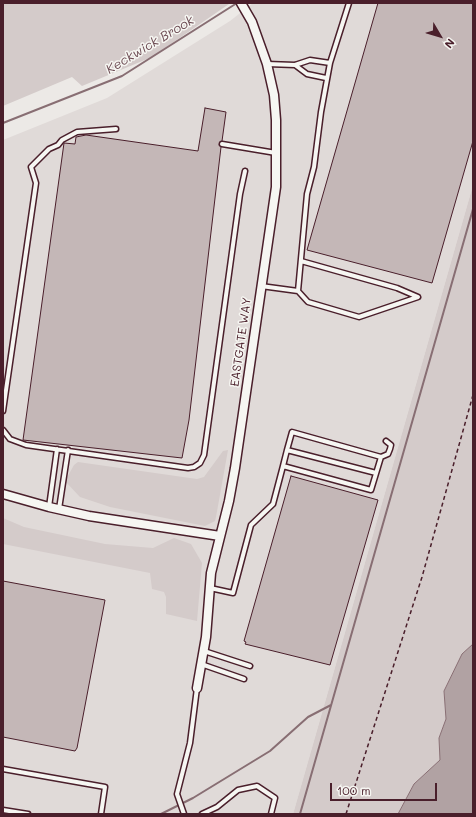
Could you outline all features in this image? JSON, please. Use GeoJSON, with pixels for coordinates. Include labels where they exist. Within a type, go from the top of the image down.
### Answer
{"type":"FeatureCollection","features":[{"type":"Feature","properties":{"kind":"street","name":"EASTGATE WAY"},"geometry":{"type":"LineString","coordinates":[[197,688],[204,650],[211,572],[235,468],[276,187],[277,153],[274,95],[267,64],[252,22],[243,6]]}},
{"type":"Feature","properties":{"kind":"street"},"geometry":{"type":"LineString","coordinates":[[3,494],[89,516],[220,536]]}},
{"type":"Feature","properties":{"kind":"lane"},"geometry":{"type":"LineString","coordinates":[[298,291],[307,194],[314,167],[326,78],[348,3]]}},
{"type":"Feature","properties":{"kind":"lane"},"geometry":{"type":"LineString","coordinates":[[267,64],[295,65],[310,60],[330,63]]}},
{"type":"Feature","properties":{"kind":"lane"},"geometry":{"type":"LineString","coordinates":[[295,65],[308,74],[326,78]]}},
{"type":"Feature","properties":{"kind":"lane"},"geometry":{"type":"LineString","coordinates":[[3,411],[36,183],[31,167],[48,149],[58,145],[70,135],[84,131],[116,129]]}},
{"type":"Feature","properties":{"kind":"lane"},"geometry":{"type":"LineString","coordinates":[[222,144],[277,153]]}},
{"type":"Feature","properties":{"kind":"lane"},"geometry":{"type":"LineString","coordinates":[[3,430],[6,436],[14,442],[188,468],[197,466],[202,459],[240,194],[245,171]]}},
{"type":"Feature","properties":{"kind":"lane"},"geometry":{"type":"LineString","coordinates":[[261,286],[298,291],[308,302],[359,317],[418,296],[397,288],[301,261]]}},
{"type":"Feature","properties":{"kind":"lane"},"geometry":{"type":"LineString","coordinates":[[210,588],[233,593],[251,524],[273,504],[292,432],[381,457],[388,454],[390,449],[391,445],[386,441]]}},
{"type":"Feature","properties":{"kind":"lane"},"geometry":{"type":"LineString","coordinates":[[49,507],[57,449]]}},
{"type":"Feature","properties":{"kind":"lane"},"geometry":{"type":"LineString","coordinates":[[59,509],[68,450]]}},
{"type":"Feature","properties":{"kind":"lane"},"geometry":{"type":"LineString","coordinates":[[287,450],[376,473]]}},
{"type":"Feature","properties":{"kind":"lane"},"geometry":{"type":"LineString","coordinates":[[283,466],[371,490],[381,457]]}},
{"type":"Feature","properties":{"kind":"lane"},"geometry":{"type":"LineString","coordinates":[[204,650],[250,666]]}},
{"type":"Feature","properties":{"kind":"lane"},"geometry":{"type":"LineString","coordinates":[[201,664],[244,679]]}},
{"type":"Feature","properties":{"kind":"lane"},"geometry":{"type":"LineString","coordinates":[[184,814],[177,794],[190,742],[197,688]]}},
{"type":"Feature","properties":{"kind":"lane"},"geometry":{"type":"LineString","coordinates":[[3,769],[105,787],[101,814]]}},
{"type":"Feature","properties":{"kind":"lane"},"geometry":{"type":"LineString","coordinates":[[202,814],[217,807],[238,790],[257,786],[275,798],[271,814]]}},
{"type":"Feature","properties":{"kind":"lane"},"geometry":{"type":"LineString","coordinates":[[3,810],[28,814]]}},
{"type":"Feature","properties":{"kind":"path"},"geometry":{"type":"LineString","coordinates":[[346,814],[422,577],[473,395]]}},
{"type":"Feature","properties":{"kind":"shaded area"},"geometry":{"type":"Polygon","coordinates":[[[3,3],[229,4],[152,57],[82,86],[72,77],[3,106],[3,3]]]}},
{"type":"Feature","properties":{"kind":"shaded area"},"geometry":{"type":"Polygon","coordinates":[[[253,3],[473,3],[473,185],[293,814],[3,814],[3,140],[107,98],[230,21],[253,3]]]}},
{"type":"Feature","properties":{"kind":"shaded area"},"geometry":{"type":"Polygon","coordinates":[[[473,185],[473,644],[462,654],[444,691],[446,720],[439,738],[440,760],[414,784],[398,814],[293,814],[473,185]]]}},
{"type":"Feature","properties":{"kind":"shaded area"},"geometry":{"type":"Polygon","coordinates":[[[228,450],[215,521],[205,526],[110,507],[80,497],[65,481],[74,465],[78,462],[197,479],[204,477],[223,451],[228,450]]]}},
{"type":"Feature","properties":{"kind":"shaded area"},"geometry":{"type":"Polygon","coordinates":[[[3,518],[24,527],[105,544],[153,548],[174,538],[191,544],[202,563],[197,621],[166,614],[166,597],[164,592],[152,589],[150,573],[3,544],[3,518]]]}},
{"type":"Feature","properties":{"kind":"shaded area"},"geometry":{"type":"Polygon","coordinates":[[[473,644],[473,814],[398,814],[414,784],[440,760],[439,738],[446,719],[444,691],[462,654],[473,644]]]}},
{"type":"Feature","properties":{"kind":"building"},"geometry":{"type":"Polygon","coordinates":[[[378,3],[473,3],[473,141],[432,283],[307,250],[378,3]]]}},
{"type":"Feature","properties":{"kind":"building"},"geometry":{"type":"Polygon","coordinates":[[[205,108],[226,112],[222,141],[219,144],[221,147],[189,420],[182,458],[23,440],[64,143],[75,144],[76,137],[86,135],[198,151],[205,108]]]}},
{"type":"Feature","properties":{"kind":"building"},"geometry":{"type":"Polygon","coordinates":[[[291,476],[378,500],[330,665],[245,644],[246,642],[244,641],[291,476]]]}},
{"type":"Feature","properties":{"kind":"building"},"geometry":{"type":"Polygon","coordinates":[[[3,581],[105,600],[77,748],[75,751],[3,737],[3,581]]]}},
{"type":"Feature","properties":{"kind":"waterway","name":"Keckwick Brook"},"geometry":{"type":"LineString","coordinates":[[3,123],[122,76],[237,3]]}},
{"type":"Feature","properties":{"kind":"waterway"},"geometry":{"type":"LineString","coordinates":[[300,814],[473,209]]}},
{"type":"Feature","properties":{"kind":"waterway"},"geometry":{"type":"LineString","coordinates":[[161,814],[193,798],[270,751],[308,717],[331,705]]}}]}
